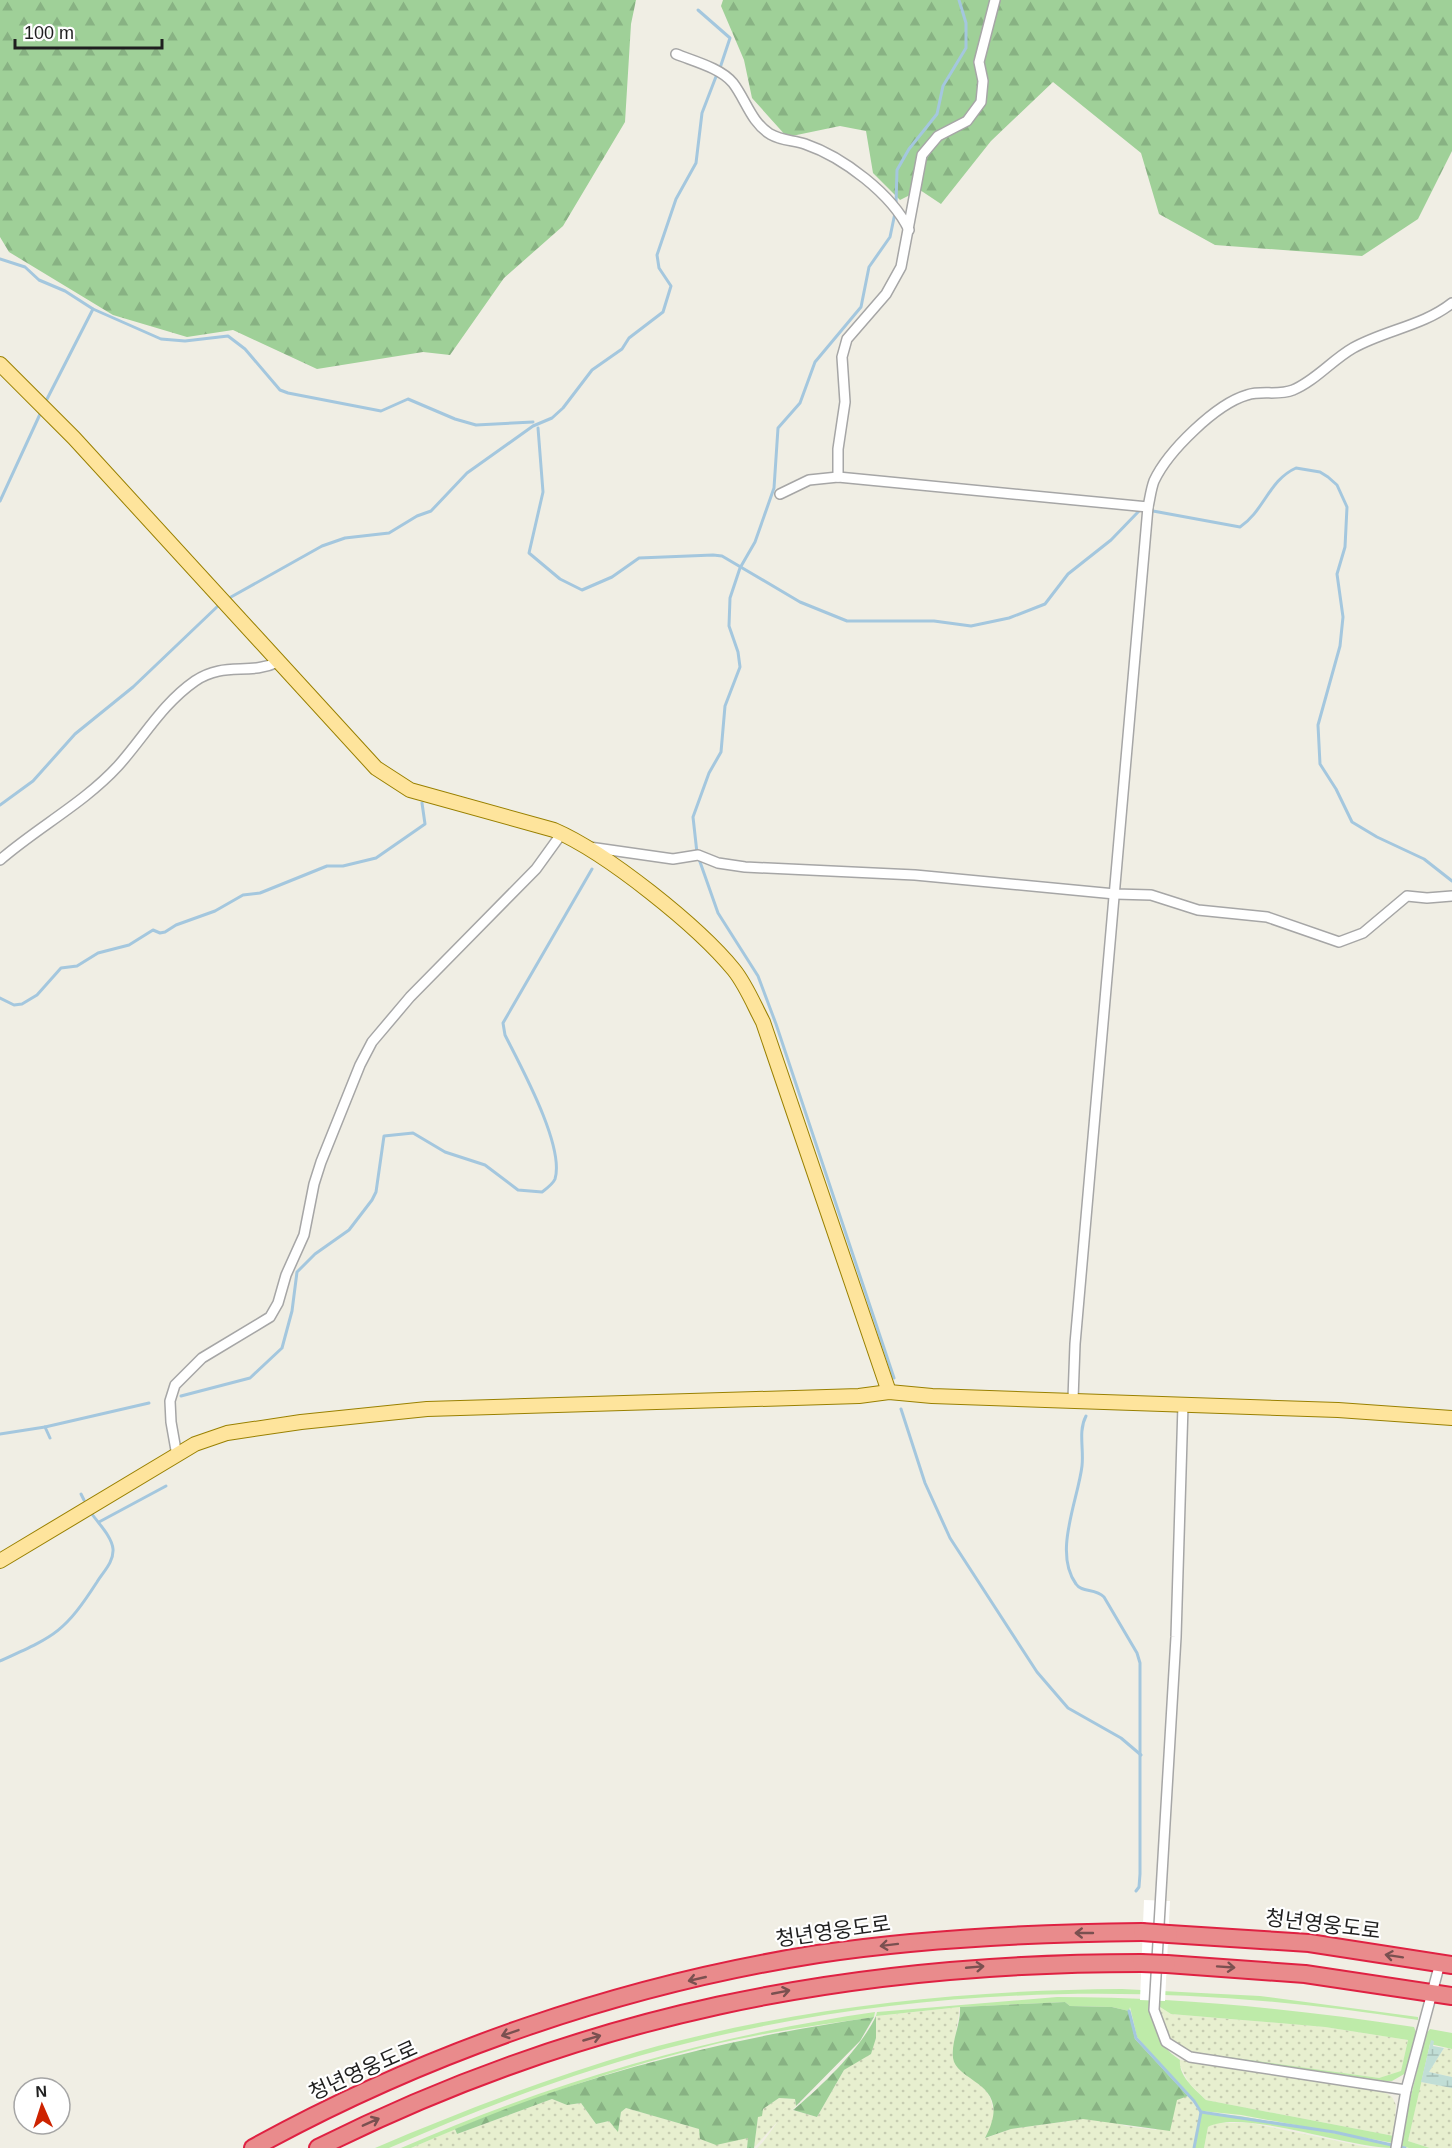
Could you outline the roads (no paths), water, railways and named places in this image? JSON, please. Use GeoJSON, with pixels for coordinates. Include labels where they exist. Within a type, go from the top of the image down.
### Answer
{"type":"FeatureCollection","features":[{"type":"Feature","properties":{"kind":"highway","name":"청년영웅도로"},"geometry":{"type":"LineString","coordinates":[[253,2148],[347,2100],[466,2049],[577,2011],[656,1988],[817,1954],[992,1936],[1142,1932],[1309,1944],[1446,1964]]}},
{"type":"Feature","properties":{"kind":"highway"},"geometry":{"type":"LineString","coordinates":[[318,2148],[424,2099],[510,2065],[608,2033],[742,1999],[822,1984],[959,1969],[1063,1963],[1141,1963],[1305,1974],[1452,1996]]}},
{"type":"Feature","properties":{"kind":"main road"},"geometry":{"type":"LineString","coordinates":[[0,364],[74,438],[376,768],[399,785],[422,794],[492,811],[562,833],[628,877],[695,932],[735,972],[753,1001],[765,1029],[889,1392]]}},
{"type":"Feature","properties":{"kind":"main road"},"geometry":{"type":"LineString","coordinates":[[0,1561],[204,1440],[227,1433],[390,1412],[889,1392],[932,1396],[1073,1399],[1338,1410],[1452,1418]]}},
{"type":"Feature","properties":{"kind":"street"},"geometry":{"type":"LineString","coordinates":[[838,477],[838,449],[845,402],[842,357],[844,348],[847,339],[866,319],[893,283],[901,267],[910,231],[922,155],[938,136],[966,121],[981,102],[983,81],[979,62],[995,0]]}},
{"type":"Feature","properties":{"kind":"street"},"geometry":{"type":"LineString","coordinates":[[676,54],[713,70],[732,82],[746,106],[769,134],[837,157],[889,202],[910,231]]}},
{"type":"Feature","properties":{"kind":"street"},"geometry":{"type":"LineString","coordinates":[[1073,1399],[1148,507],[1154,481],[1170,457],[1193,432],[1239,398],[1249,394],[1292,390],[1355,347],[1383,333],[1425,320],[1452,303]]}},
{"type":"Feature","properties":{"kind":"street"},"geometry":{"type":"LineString","coordinates":[[780,494],[808,480],[838,477],[1148,507]]}},
{"type":"Feature","properties":{"kind":"street"},"geometry":{"type":"LineString","coordinates":[[0,860],[70,808],[119,766],[147,726],[195,681],[227,668],[250,669],[267,667],[278,662]]}},
{"type":"Feature","properties":{"kind":"street"},"geometry":{"type":"LineString","coordinates":[[177,1456],[170,1401],[175,1385],[202,1358],[270,1317],[278,1303],[288,1269],[304,1235],[317,1173],[360,1065],[372,1042],[410,997],[536,869],[562,833]]}},
{"type":"Feature","properties":{"kind":"street"},"geometry":{"type":"LineString","coordinates":[[584,846],[672,859],[698,855],[726,865],[915,875],[1115,894],[1151,895],[1198,910],[1267,917],[1339,942],[1363,933],[1407,896],[1427,898],[1452,896]]}},
{"type":"Feature","properties":{"kind":"street"},"geometry":{"type":"LineString","coordinates":[[1183,1405],[1176,1637],[1154,2010],[1166,2042],[1190,2057],[1406,2090]]}},
{"type":"Feature","properties":{"kind":"street"},"geometry":{"type":"LineString","coordinates":[[1396,2146],[1406,2090],[1431,1992],[1446,1964]]}},
{"type":"Feature","properties":{"kind":"waterway"},"geometry":{"type":"LineString","coordinates":[[896,204],[897,170],[909,149],[937,114],[943,86],[966,48],[966,23],[959,0]]}},
{"type":"Feature","properties":{"kind":"waterway"},"geometry":{"type":"LineString","coordinates":[[698,10],[730,38],[720,68]]}},
{"type":"Feature","properties":{"kind":"waterway"},"geometry":{"type":"LineString","coordinates":[[231,597],[322,546],[345,538],[389,533],[417,516],[431,511],[467,473],[533,426],[552,418],[563,408],[592,370],[622,349],[629,338],[663,312],[671,286],[659,268],[657,255],[676,199],[696,163],[702,113],[717,74]]}},
{"type":"Feature","properties":{"kind":"waterway"},"geometry":{"type":"LineString","coordinates":[[697,853],[693,817],[709,773],[721,752],[725,706],[740,667],[738,652],[729,626],[730,598],[740,568],[755,542],[774,488],[778,428],[800,403],[815,362],[861,307],[869,267],[890,237],[895,213]]}},
{"type":"Feature","properties":{"kind":"waterway"},"geometry":{"type":"LineString","coordinates":[[0,259],[25,267],[39,280],[65,291],[93,309],[161,339],[185,341],[228,336],[245,349],[280,390],[288,393],[381,411],[408,399],[455,419],[476,425],[533,422]]}},
{"type":"Feature","properties":{"kind":"waterway"},"geometry":{"type":"LineString","coordinates":[[45,403],[93,309]]}},
{"type":"Feature","properties":{"kind":"waterway"},"geometry":{"type":"LineString","coordinates":[[0,501],[41,412]]}},
{"type":"Feature","properties":{"kind":"waterway"},"geometry":{"type":"LineString","coordinates":[[538,428],[543,492],[529,553],[560,579],[582,590],[612,577],[639,558],[713,555],[722,556],[800,602],[847,621],[934,621],[971,626],[1009,618],[1045,604],[1068,574],[1111,540],[1139,511]]}},
{"type":"Feature","properties":{"kind":"waterway"},"geometry":{"type":"LineString","coordinates":[[1153,511],[1240,527],[1255,513],[1279,480],[1296,468],[1320,472],[1337,485],[1347,507],[1345,547],[1337,574],[1343,617],[1340,646],[1318,725],[1320,764],[1336,789],[1352,822],[1377,837],[1424,859],[1452,881]]}},
{"type":"Feature","properties":{"kind":"waterway"},"geometry":{"type":"LineString","coordinates":[[0,805],[33,781],[75,734],[133,687],[219,605]]}},
{"type":"Feature","properties":{"kind":"waterway"},"geometry":{"type":"LineString","coordinates":[[0,998],[14,1005],[22,1004],[37,995],[61,968],[77,966],[98,953],[129,945],[153,930],[160,933],[165,932],[176,925],[215,911],[243,895],[260,893],[327,866],[343,866],[376,858],[425,824],[422,803]]}},
{"type":"Feature","properties":{"kind":"waterway"},"geometry":{"type":"LineString","coordinates":[[699,859],[718,913],[758,976],[894,1378]]}},
{"type":"Feature","properties":{"kind":"waterway"},"geometry":{"type":"LineString","coordinates":[[181,1396],[250,1378],[282,1348],[292,1311],[297,1272],[315,1254],[349,1230],[372,1200],[376,1192],[384,1136],[413,1133],[445,1152],[485,1165],[518,1190],[542,1192],[553,1183],[556,1165],[548,1127],[505,1035],[503,1023],[592,869]]}},
{"type":"Feature","properties":{"kind":"waterway"},"geometry":{"type":"LineString","coordinates":[[45,1427],[149,1403]]}},
{"type":"Feature","properties":{"kind":"waterway"},"geometry":{"type":"LineString","coordinates":[[901,1409],[925,1483],[950,1538],[1037,1672],[1068,1708],[1121,1738],[1141,1755]]}},
{"type":"Feature","properties":{"kind":"waterway"},"geometry":{"type":"LineString","coordinates":[[1086,1416],[1082,1434],[1082,1466],[1069,1526],[1067,1557],[1069,1571],[1076,1584],[1104,1597],[1137,1653],[1140,1663],[1140,1874],[1139,1887],[1136,1891]]}},
{"type":"Feature","properties":{"kind":"waterway"},"geometry":{"type":"LineString","coordinates":[[0,1434],[45,1427],[50,1438]]}},
{"type":"Feature","properties":{"kind":"waterway"},"geometry":{"type":"LineString","coordinates":[[99,1522],[166,1486]]}},
{"type":"Feature","properties":{"kind":"waterway"},"geometry":{"type":"LineString","coordinates":[[81,1494],[84,1500]]}},
{"type":"Feature","properties":{"kind":"waterway"},"geometry":{"type":"LineString","coordinates":[[0,1661],[57,1631],[76,1612],[108,1567],[113,1554],[112,1544],[92,1514]]}},
{"type":"Feature","properties":{"kind":"waterway"},"geometry":{"type":"LineString","coordinates":[[1129,2011],[1136,2038],[1194,2101],[1201,2112]]}},
{"type":"Feature","properties":{"kind":"waterway"},"geometry":{"type":"LineString","coordinates":[[1194,2148],[1201,2112],[1334,2132],[1405,2148]]}}]}
